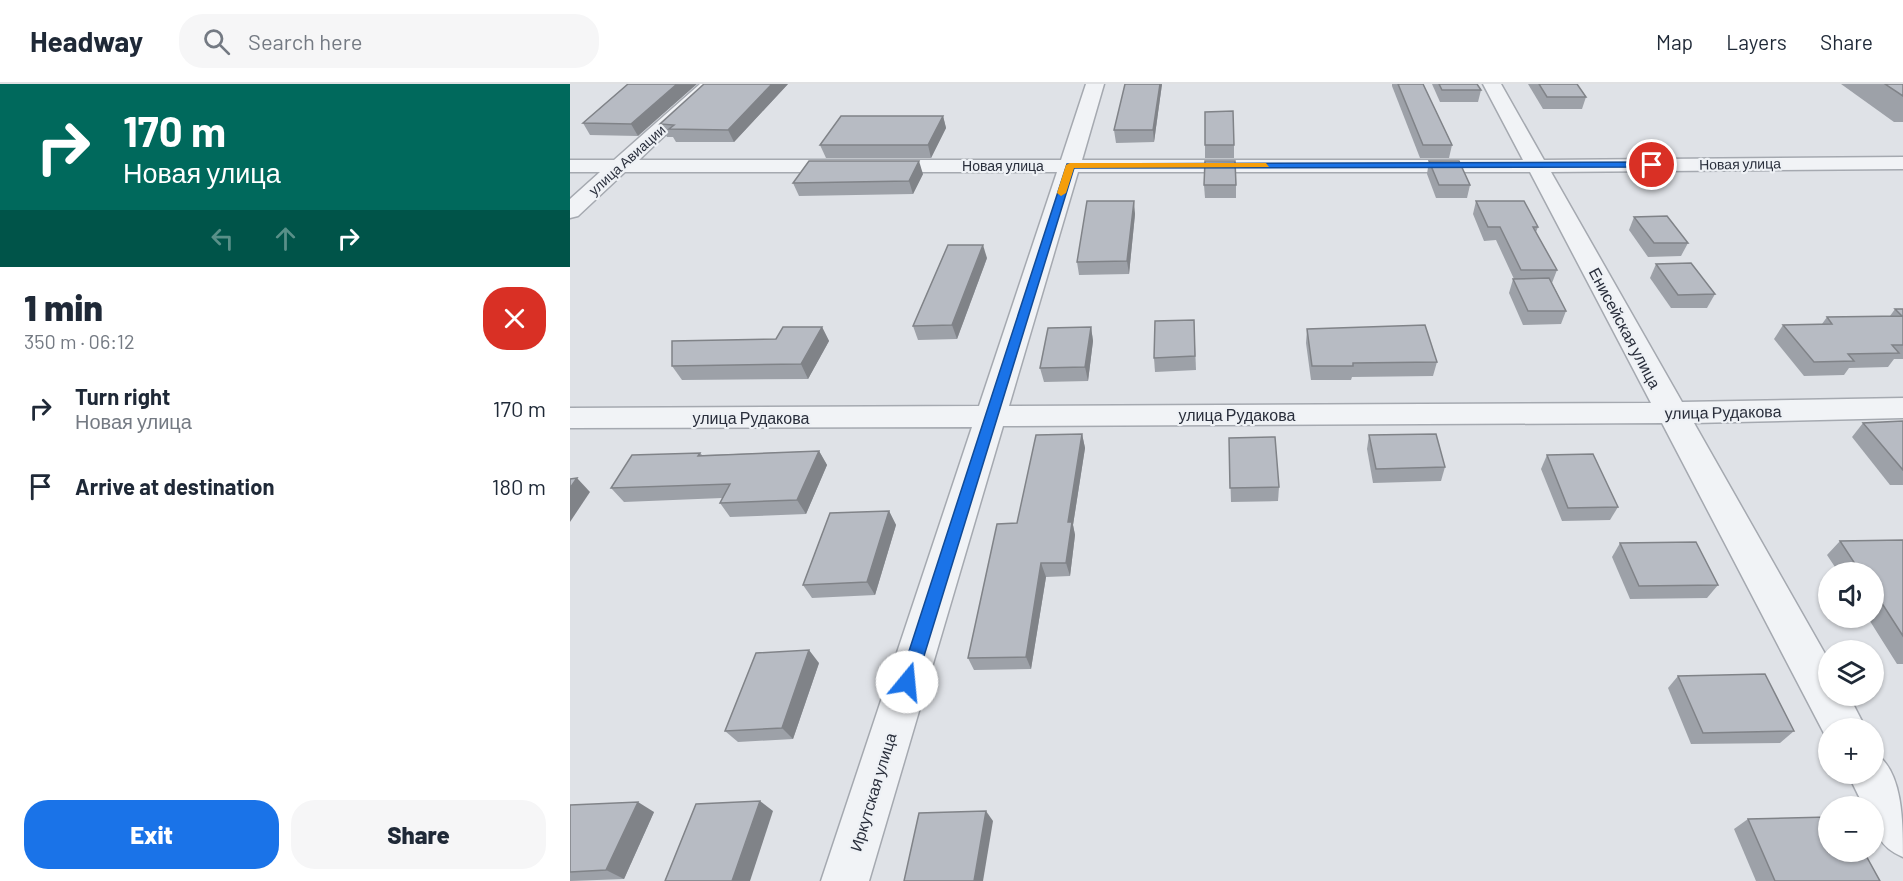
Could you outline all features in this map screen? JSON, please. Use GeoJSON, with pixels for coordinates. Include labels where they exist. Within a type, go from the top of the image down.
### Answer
{"type":"FeatureCollection","features":[{"type":"Feature","properties":{"kind":"street","name":"улица Авиации"},"geometry":{"type":"LineString","coordinates":[[570,211],[710,84]]}},
{"type":"Feature","properties":{"kind":"street","name":"Иркутская улица"},"geometry":{"type":"LineString","coordinates":[[845,881],[1095,84]]}},
{"type":"Feature","properties":{"kind":"street","name":"Енисейская улица"},"geometry":{"type":"LineString","coordinates":[[1492,84],[1839,718]]}},
{"type":"Feature","properties":{"kind":"street","name":"Новая улица"},"geometry":{"type":"LineString","coordinates":[[570,166],[1538,166],[1903,162]]}},
{"type":"Feature","properties":{"kind":"street","name":"улица Рудакова"},"geometry":{"type":"LineString","coordinates":[[570,418],[1671,413],[1903,408]]}},
{"type":"Feature","properties":{"kind":"street"},"geometry":{"type":"LineString","coordinates":[[1876,784],[1903,834]]}},
{"type":"Feature","properties":{"kind":"building"},"geometry":{"type":"Polygon","coordinates":[[[628,84],[677,84],[631,124],[583,123],[628,84]]]}},
{"type":"Feature","properties":{"kind":"building"},"geometry":{"type":"Polygon","coordinates":[[[704,84],[772,84],[728,130],[669,129],[674,125],[660,124],[704,84]]]}},
{"type":"Feature","properties":{"kind":"building"},"geometry":{"type":"Polygon","coordinates":[[[1125,84],[1160,84],[1153,130],[1114,130],[1125,84]]]}},
{"type":"Feature","properties":{"kind":"building"},"geometry":{"type":"Polygon","coordinates":[[[1398,84],[1423,84],[1452,145],[1423,145],[1398,84]]]}},
{"type":"Feature","properties":{"kind":"building"},"geometry":{"type":"Polygon","coordinates":[[[1439,84],[1477,84],[1481,90],[1442,90],[1439,84]]]}},
{"type":"Feature","properties":{"kind":"building"},"geometry":{"type":"Polygon","coordinates":[[[1539,84],[1577,84],[1586,97],[1547,97],[1539,84]]]}},
{"type":"Feature","properties":{"kind":"building"},"geometry":{"type":"Polygon","coordinates":[[[1885,84],[1903,84],[1903,96],[1885,84]]]}},
{"type":"Feature","properties":{"kind":"building"},"geometry":{"type":"Polygon","coordinates":[[[1233,111],[1234,145],[1205,145],[1205,112],[1233,111]]]}},
{"type":"Feature","properties":{"kind":"building"},"geometry":{"type":"Polygon","coordinates":[[[841,116],[943,116],[928,145],[820,145],[841,116]]]}},
{"type":"Feature","properties":{"kind":"building"},"geometry":{"type":"Polygon","coordinates":[[[809,161],[919,161],[909,181],[793,183],[809,161]]]}},
{"type":"Feature","properties":{"kind":"building"},"geometry":{"type":"Polygon","coordinates":[[[1205,161],[1235,161],[1236,185],[1204,185],[1205,161]]]}},
{"type":"Feature","properties":{"kind":"building"},"geometry":{"type":"Polygon","coordinates":[[[1429,161],[1459,161],[1470,185],[1439,185],[1429,161]]]}},
{"type":"Feature","properties":{"kind":"building"},"geometry":{"type":"Polygon","coordinates":[[[1087,201],[1134,201],[1127,261],[1077,262],[1087,201]]]}},
{"type":"Feature","properties":{"kind":"building"},"geometry":{"type":"Polygon","coordinates":[[[1476,201],[1524,201],[1538,227],[1533,227],[1557,270],[1521,270],[1500,227],[1488,227],[1476,201]]]}},
{"type":"Feature","properties":{"kind":"building"},"geometry":{"type":"Polygon","coordinates":[[[1667,216],[1688,243],[1654,243],[1634,217],[1667,216]]]}},
{"type":"Feature","properties":{"kind":"building"},"geometry":{"type":"Polygon","coordinates":[[[948,245],[983,245],[952,325],[913,326],[948,245]]]}},
{"type":"Feature","properties":{"kind":"building"},"geometry":{"type":"Polygon","coordinates":[[[1691,263],[1715,294],[1678,295],[1656,264],[1691,263]]]}},
{"type":"Feature","properties":{"kind":"building"},"geometry":{"type":"Polygon","coordinates":[[[1549,278],[1566,311],[1528,311],[1513,279],[1549,278]]]}},
{"type":"Feature","properties":{"kind":"building"},"geometry":{"type":"Polygon","coordinates":[[[1895,309],[1903,309],[1903,345],[1892,345],[1899,353],[1848,354],[1854,361],[1814,362],[1783,325],[1832,324],[1827,317],[1902,316],[1895,309]]]}},
{"type":"Feature","properties":{"kind":"building"},"geometry":{"type":"Polygon","coordinates":[[[1194,320],[1195,356],[1154,358],[1155,321],[1194,320]]]}},
{"type":"Feature","properties":{"kind":"building"},"geometry":{"type":"Polygon","coordinates":[[[1425,325],[1437,362],[1312,366],[1307,329],[1425,325]]]}},
{"type":"Feature","properties":{"kind":"building"},"geometry":{"type":"Polygon","coordinates":[[[783,327],[822,327],[801,364],[672,366],[672,341],[776,339],[783,327]]]}},
{"type":"Feature","properties":{"kind":"building"},"geometry":{"type":"Polygon","coordinates":[[[1091,327],[1085,367],[1040,368],[1048,328],[1091,327]]]}},
{"type":"Feature","properties":{"kind":"building"},"geometry":{"type":"Polygon","coordinates":[[[1903,421],[1903,470],[1863,423],[1903,421]]]}},
{"type":"Feature","properties":{"kind":"building"},"geometry":{"type":"Polygon","coordinates":[[[1082,434],[1068,522],[1072,522],[1066,563],[1041,563],[1026,657],[968,658],[997,524],[1017,523],[1036,435],[1082,434]]]}},
{"type":"Feature","properties":{"kind":"building"},"geometry":{"type":"Polygon","coordinates":[[[1436,434],[1445,467],[1376,469],[1369,435],[1436,434]]]}},
{"type":"Feature","properties":{"kind":"building"},"geometry":{"type":"Polygon","coordinates":[[[1275,437],[1279,487],[1230,488],[1229,438],[1275,437]]]}},
{"type":"Feature","properties":{"kind":"building"},"geometry":{"type":"Polygon","coordinates":[[[819,451],[797,500],[720,503],[730,484],[611,488],[632,455],[700,453],[698,456],[819,451]]]}},
{"type":"Feature","properties":{"kind":"building"},"geometry":{"type":"Polygon","coordinates":[[[1593,454],[1618,507],[1568,508],[1547,455],[1593,454]]]}},
{"type":"Feature","properties":{"kind":"building"},"geometry":{"type":"Polygon","coordinates":[[[577,478],[570,488],[570,479],[577,478]]]}},
{"type":"Feature","properties":{"kind":"building"},"geometry":{"type":"Polygon","coordinates":[[[889,511],[867,582],[803,585],[830,513],[889,511]]]}},
{"type":"Feature","properties":{"kind":"building"},"geometry":{"type":"Polygon","coordinates":[[[1903,540],[1903,636],[1884,607],[1884,562],[1854,562],[1840,541],[1903,540]]]}},
{"type":"Feature","properties":{"kind":"building"},"geometry":{"type":"Polygon","coordinates":[[[1696,542],[1718,585],[1639,586],[1620,543],[1696,542]]]}},
{"type":"Feature","properties":{"kind":"building"},"geometry":{"type":"Polygon","coordinates":[[[809,650],[782,728],[725,731],[756,653],[809,650]]]}},
{"type":"Feature","properties":{"kind":"building"},"geometry":{"type":"Polygon","coordinates":[[[1765,674],[1794,731],[1703,733],[1678,676],[1765,674]]]}},
{"type":"Feature","properties":{"kind":"building"},"geometry":{"type":"Polygon","coordinates":[[[760,801],[732,881],[665,881],[696,804],[760,801]]]}},
{"type":"Feature","properties":{"kind":"building"},"geometry":{"type":"Polygon","coordinates":[[[638,802],[606,870],[570,872],[570,805],[638,802]]]}},
{"type":"Feature","properties":{"kind":"building"},"geometry":{"type":"Polygon","coordinates":[[[986,811],[974,881],[904,881],[919,813],[986,811]]]}},
{"type":"Feature","properties":{"kind":"building"},"geometry":{"type":"Polygon","coordinates":[[[1818,817],[1818,862],[1870,862],[1880,881],[1775,881],[1748,819],[1818,817]]]}},
{"type":"Feature","properties":{"kind":"slow traffic"},"geometry":{"type":"LineString","coordinates":[[1061,193],[1070,165],[1266,166]]}},
{"type":"Feature","properties":{"kind":"route"},"geometry":{"type":"LineString","coordinates":[[907,682],[1070,165],[1652,165]]}}]}
